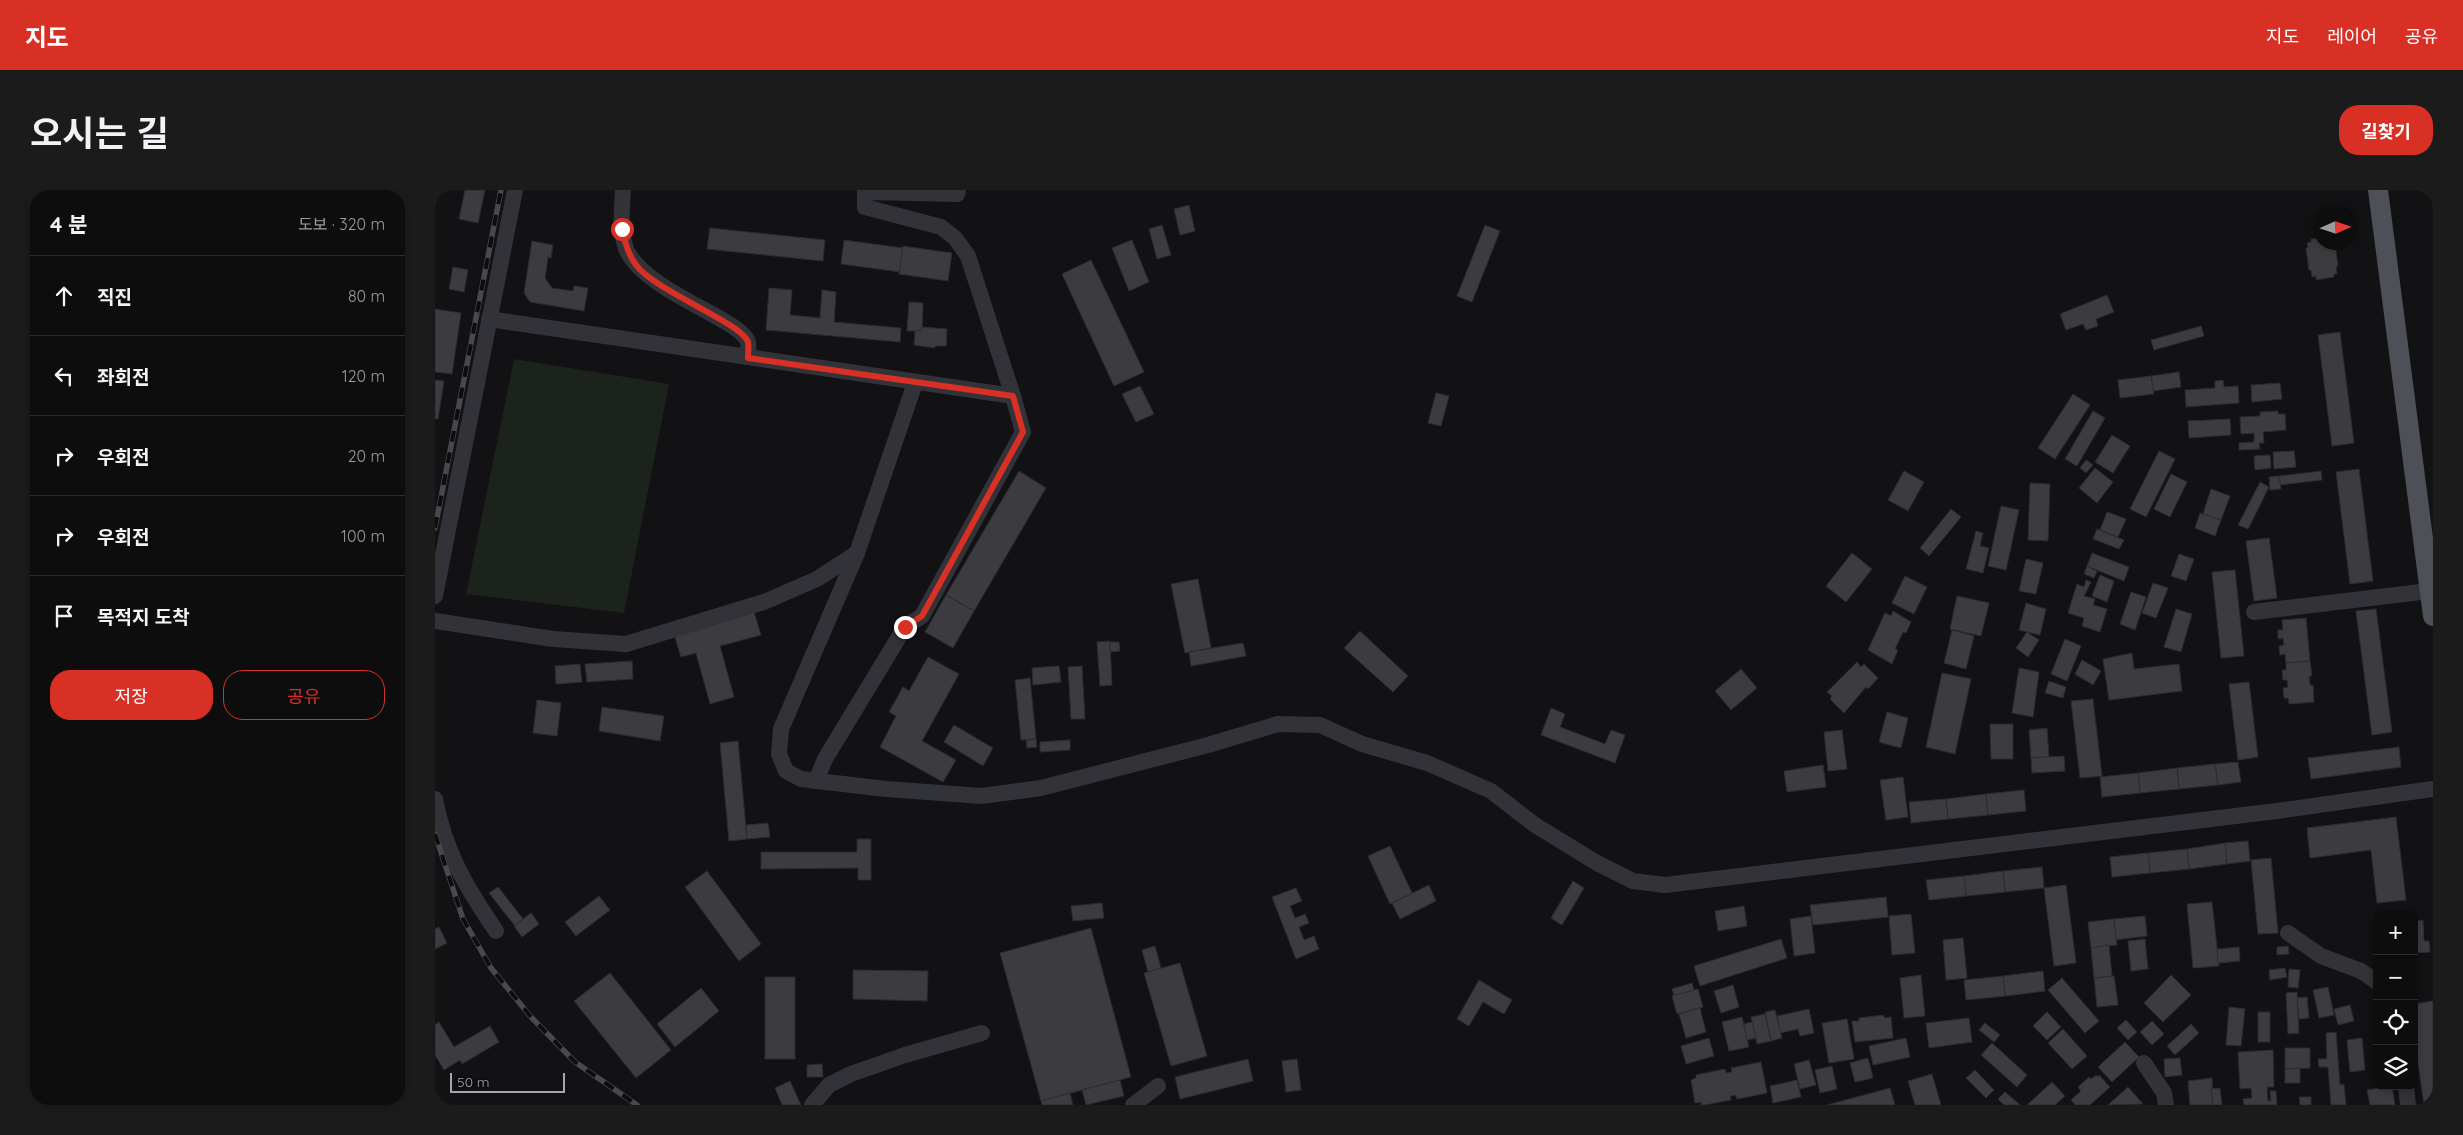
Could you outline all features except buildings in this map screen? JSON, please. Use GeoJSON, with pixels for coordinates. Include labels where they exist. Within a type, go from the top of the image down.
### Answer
{"type":"FeatureCollection","features":[{"type":"Feature","properties":{"kind":"main road"},"geometry":{"type":"LineString","coordinates":[[2378,190],[2433,616]]}},
{"type":"Feature","properties":{"kind":"street"},"geometry":{"type":"LineString","coordinates":[[435,596],[515,190]]}},
{"type":"Feature","properties":{"kind":"street"},"geometry":{"type":"LineString","coordinates":[[623,190],[622,229],[627,249],[636,266],[658,284],[737,328],[748,341],[748,358]]}},
{"type":"Feature","properties":{"kind":"street"},"geometry":{"type":"LineString","coordinates":[[816,780],[825,759],[905,627],[922,616],[1023,432],[968,256],[955,238],[941,226],[865,207],[865,191],[957,194],[958,190]]}},
{"type":"Feature","properties":{"kind":"street"},"geometry":{"type":"LineString","coordinates":[[489,318],[1013,396]]}},
{"type":"Feature","properties":{"kind":"street"},"geometry":{"type":"LineString","coordinates":[[915,382],[857,554],[781,729],[779,754],[786,771],[801,779],[886,789],[981,796],[1041,788],[1208,745],[1278,724],[1321,725],[1362,744],[1427,763],[1491,791],[1535,825],[1597,863],[1633,881],[1665,885],[2277,811],[2433,789]]}},
{"type":"Feature","properties":{"kind":"street"},"geometry":{"type":"LineString","coordinates":[[435,621],[553,639],[626,644],[764,602],[817,578],[857,554]]}},
{"type":"Feature","properties":{"kind":"street"},"geometry":{"type":"LineString","coordinates":[[2255,612],[2429,590]]}},
{"type":"Feature","properties":{"kind":"street"},"geometry":{"type":"LineString","coordinates":[[435,799],[441,828],[466,887],[495,931]]}},
{"type":"Feature","properties":{"kind":"street"},"geometry":{"type":"LineString","coordinates":[[2288,933],[2321,956],[2361,971],[2373,979]]}},
{"type":"Feature","properties":{"kind":"street"},"geometry":{"type":"LineString","coordinates":[[812,1105],[829,1085],[851,1074],[905,1055],[981,1033]]}},
{"type":"Feature","properties":{"kind":"street"},"geometry":{"type":"LineString","coordinates":[[2144,1063],[2164,1093],[2167,1105]]}},
{"type":"Feature","properties":{"kind":"street"},"geometry":{"type":"LineString","coordinates":[[1133,1105],[1158,1086]]}},
{"type":"Feature","properties":{"kind":"street"},"geometry":{"type":"LineString","coordinates":[[2407,1090],[2409,1105]]}},
{"type":"Feature","properties":{"kind":"shaded area"},"geometry":{"type":"Polygon","coordinates":[[[514,359],[669,384],[624,613],[466,594],[514,359]]]}},
{"type":"Feature","properties":{"kind":"railway"},"geometry":{"type":"LineString","coordinates":[[435,528],[501,190]]}},
{"type":"Feature","properties":{"kind":"railway"},"geometry":{"type":"LineString","coordinates":[[435,834],[463,919],[491,968],[531,1017],[575,1062],[637,1105]]}},
{"type":"Feature","properties":{"kind":"route"},"geometry":{"type":"LineString","coordinates":[[622,229],[627,249],[636,266],[658,284],[737,328],[748,341],[748,358],[1013,396],[1023,432],[922,616],[905,627]]}}]}
